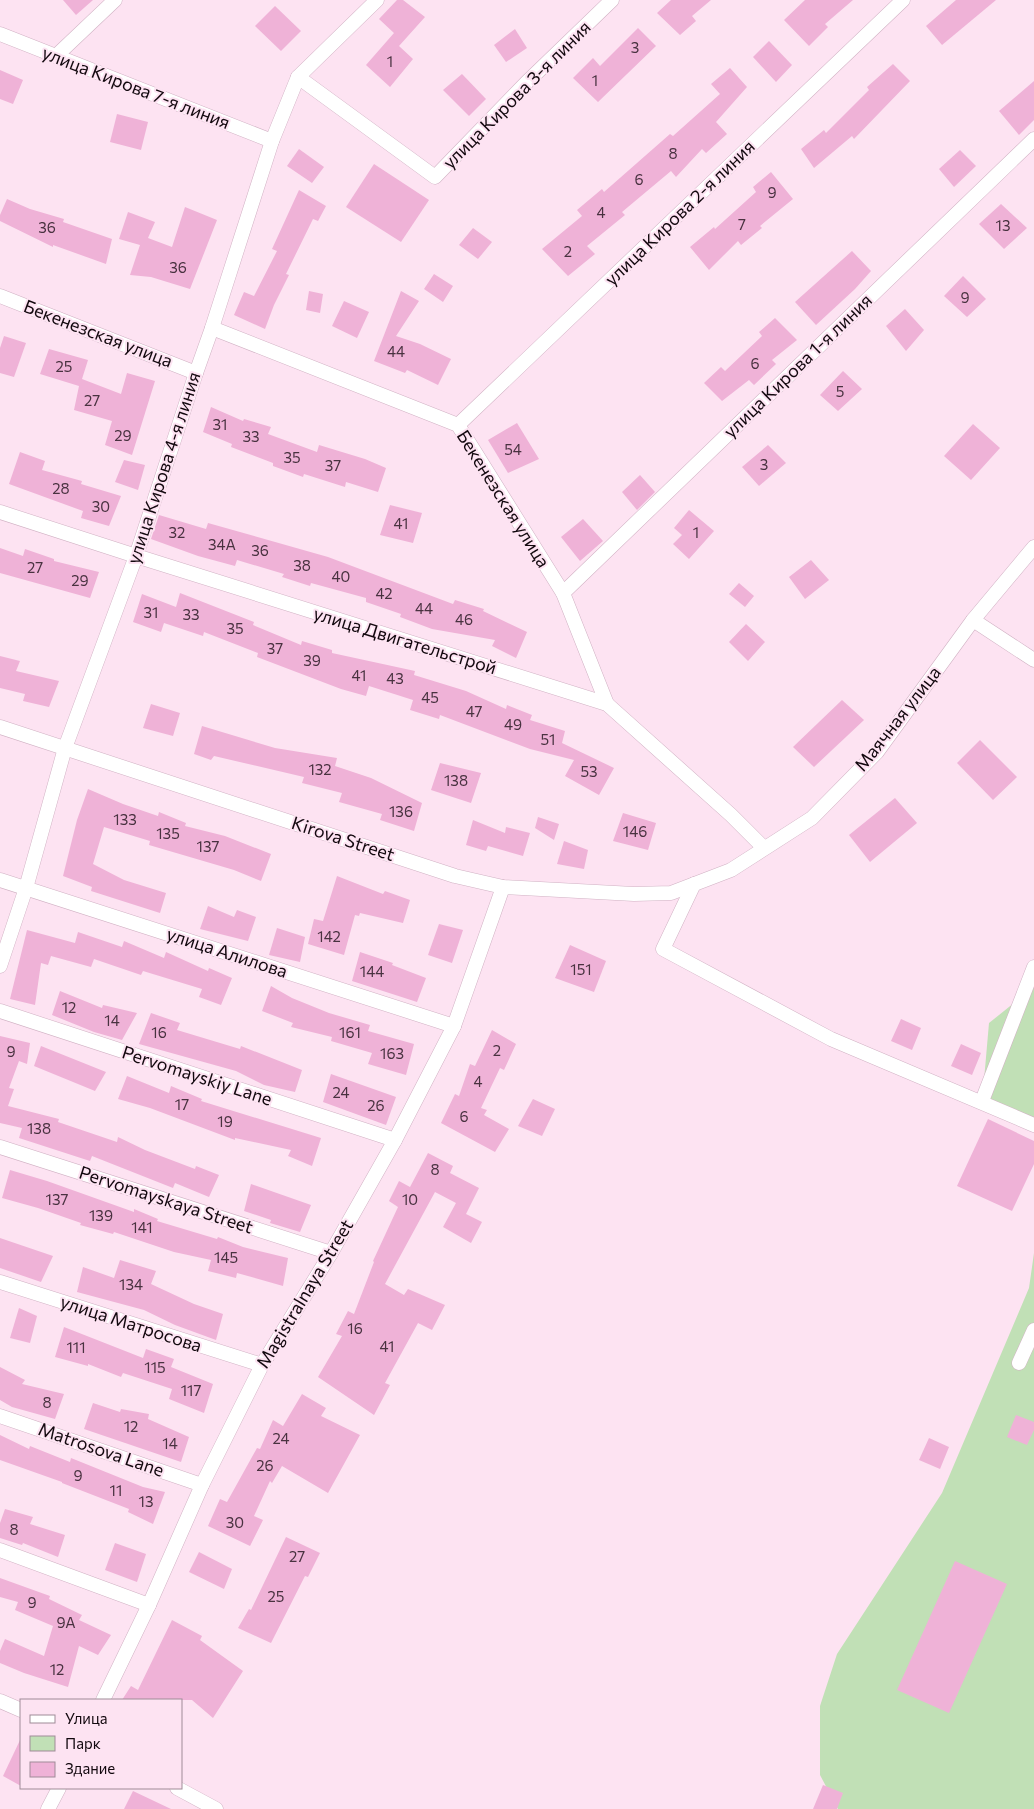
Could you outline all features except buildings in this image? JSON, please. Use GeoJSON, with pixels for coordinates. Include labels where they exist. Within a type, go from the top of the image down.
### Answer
{"type":"FeatureCollection","features":[{"type":"Feature","properties":{"kind":"street"},"geometry":{"type":"LineString","coordinates":[[56,56],[115,0]]}},
{"type":"Feature","properties":{"kind":"street","name":"улица Кирова 4-я линия"},"geometry":{"type":"LineString","coordinates":[[0,966],[26,888],[65,748],[136,556],[272,141],[298,77],[378,0]]}},
{"type":"Feature","properties":{"kind":"street","name":"улица Кирова 3-я линия"},"geometry":{"type":"LineString","coordinates":[[298,77],[434,176],[526,82],[612,0]]}},
{"type":"Feature","properties":{"kind":"street","name":"улица Кирова 2-я линия"},"geometry":{"type":"LineString","coordinates":[[458,425],[903,0]]}},
{"type":"Feature","properties":{"kind":"street","name":"улица Кирова 7-я линия"},"geometry":{"type":"LineString","coordinates":[[0,34],[272,141]]}},
{"type":"Feature","properties":{"kind":"street","name":"улица Кирова 1-я линия"},"geometry":{"type":"LineString","coordinates":[[563,593],[1034,140]]}},
{"type":"Feature","properties":{"kind":"street","name":"Бекенезская улица"},"geometry":{"type":"LineString","coordinates":[[0,296],[196,372]]}},
{"type":"Feature","properties":{"kind":"street","name":"Бекенезская улица"},"geometry":{"type":"LineString","coordinates":[[212,328],[458,425],[563,593],[607,704]]}},
{"type":"Feature","properties":{"kind":"street","name":"улица Двигательстрой"},"geometry":{"type":"LineString","coordinates":[[0,512],[607,704],[732,815],[764,848]]}},
{"type":"Feature","properties":{"kind":"street","name":"Маячная улица"},"geometry":{"type":"LineString","coordinates":[[694,884],[731,870],[812,818],[877,752],[973,620],[1034,547]]}},
{"type":"Feature","properties":{"kind":"street"},"geometry":{"type":"LineString","coordinates":[[973,620],[1034,660]]}},
{"type":"Feature","properties":{"kind":"street","name":"Kirova Street"},"geometry":{"type":"LineString","coordinates":[[0,727],[455,876],[503,887],[634,894],[671,893],[694,884]]}},
{"type":"Feature","properties":{"kind":"street","name":"улица Алилова"},"geometry":{"type":"LineString","coordinates":[[0,880],[454,1026]]}},
{"type":"Feature","properties":{"kind":"street"},"geometry":{"type":"LineString","coordinates":[[694,884],[663,949],[831,1039],[982,1101],[1034,1125]]}},
{"type":"Feature","properties":{"kind":"street","name":"Magistralnaya Street"},"geometry":{"type":"LineString","coordinates":[[103,1699],[150,1605],[202,1485],[262,1365],[331,1253],[394,1140],[454,1026],[503,887]]}},
{"type":"Feature","properties":{"kind":"street"},"geometry":{"type":"LineString","coordinates":[[982,1101],[1034,966]]}},
{"type":"Feature","properties":{"kind":"street","name":"Pervomayskiy Lane"},"geometry":{"type":"LineString","coordinates":[[0,1011],[394,1140]]}},
{"type":"Feature","properties":{"kind":"street","name":"Pervomayskaya Street"},"geometry":{"type":"LineString","coordinates":[[0,1147],[331,1253]]}},
{"type":"Feature","properties":{"kind":"street","name":"улица Матросова"},"geometry":{"type":"LineString","coordinates":[[0,1282],[262,1365]]}},
{"type":"Feature","properties":{"kind":"street"},"geometry":{"type":"LineString","coordinates":[[1019,1363],[1034,1330]]}},
{"type":"Feature","properties":{"kind":"street","name":"Matrosova Lane"},"geometry":{"type":"LineString","coordinates":[[0,1416],[202,1485]]}},
{"type":"Feature","properties":{"kind":"street"},"geometry":{"type":"LineString","coordinates":[[0,1550],[150,1605]]}},
{"type":"Feature","properties":{"kind":"street"},"geometry":{"type":"LineString","coordinates":[[0,1701],[20,1710]]}},
{"type":"Feature","properties":{"kind":"street"},"geometry":{"type":"LineString","coordinates":[[48,1809],[58,1789]]}},
{"type":"Feature","properties":{"kind":"street"},"geometry":{"type":"LineString","coordinates":[[179,1789],[216,1809]]}},
{"type":"Feature","properties":{"kind":"green space"},"geometry":{"type":"Polygon","coordinates":[[[1034,987],[1034,1131],[982,1103],[989,1023],[1034,987]]]}},
{"type":"Feature","properties":{"kind":"green space"},"geometry":{"type":"Polygon","coordinates":[[[1034,1253],[1034,1809],[838,1809],[820,1775],[820,1706],[837,1654],[942,1493],[1029,1288],[1034,1253]]]}}]}
